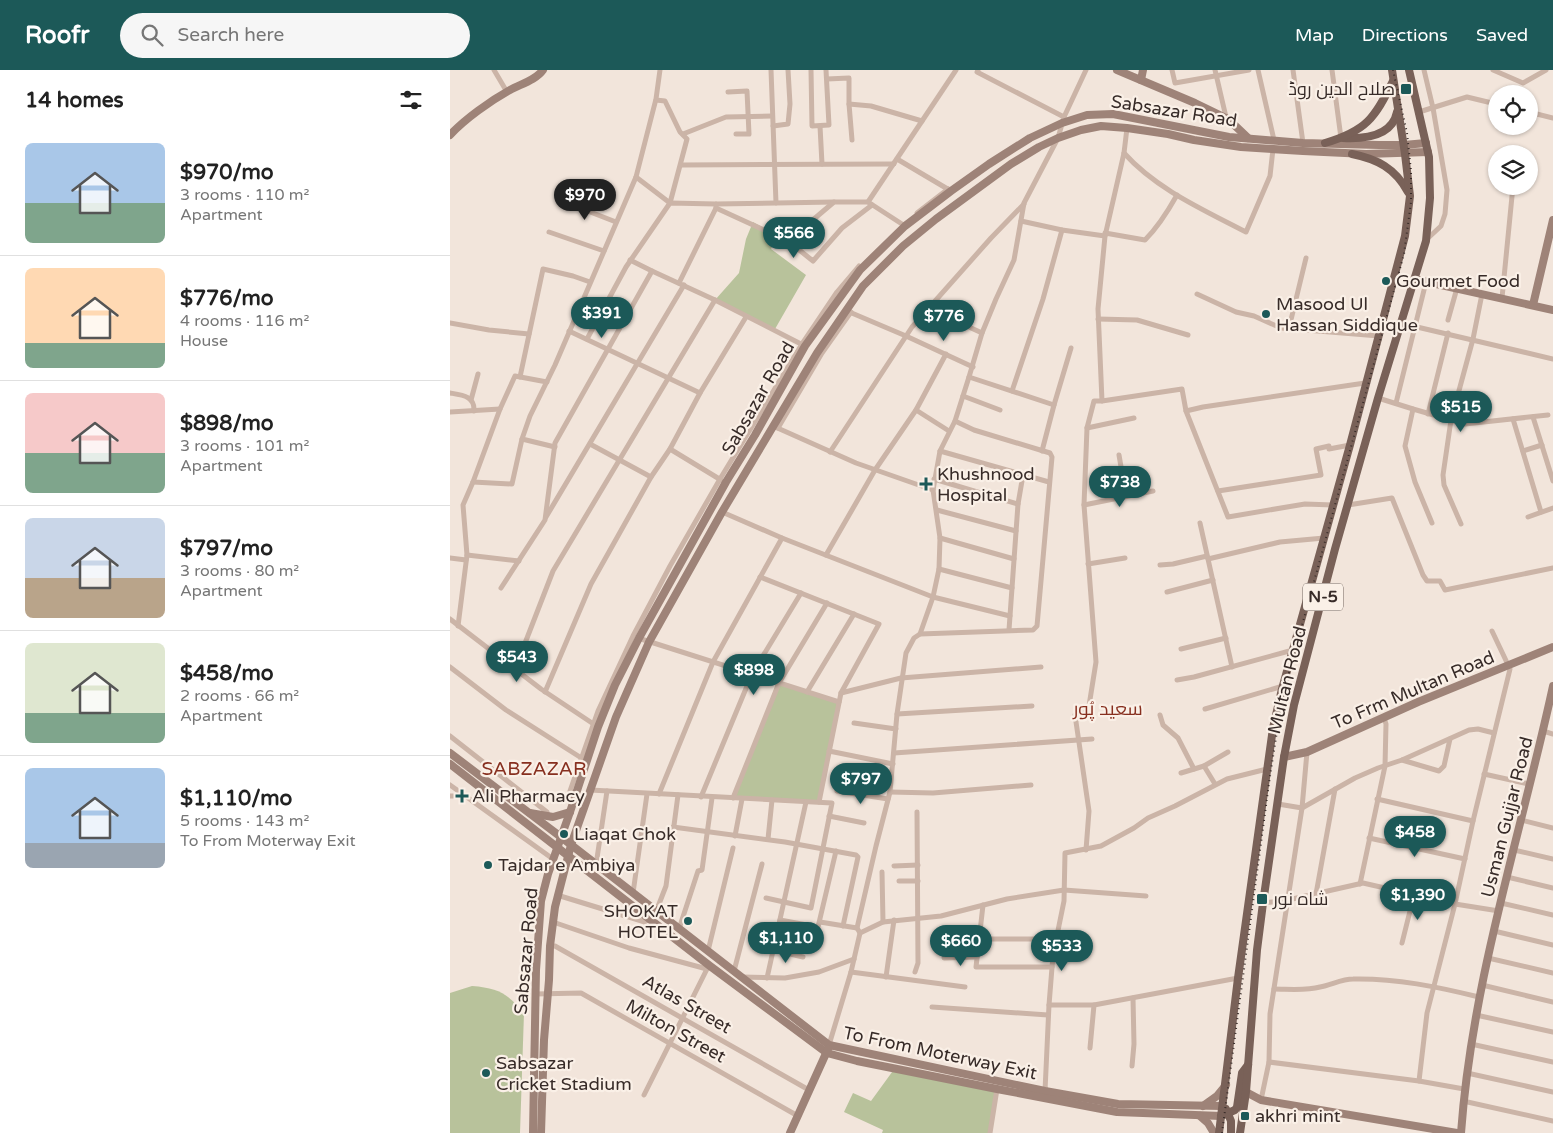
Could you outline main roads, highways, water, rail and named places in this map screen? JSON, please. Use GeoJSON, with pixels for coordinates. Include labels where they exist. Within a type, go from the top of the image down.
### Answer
{"type":"FeatureCollection","features":[{"type":"Feature","properties":{"kind":"main road"},"geometry":{"type":"LineString","coordinates":[[450,135],[507,92],[537,76],[543,70]]}},
{"type":"Feature","properties":{"kind":"main road"},"geometry":{"type":"LineString","coordinates":[[1117,70],[1226,117],[1248,138]]}},
{"type":"Feature","properties":{"kind":"main road"},"geometry":{"type":"LineString","coordinates":[[1141,80],[1143,70]]}},
{"type":"Feature","properties":{"kind":"main road","name":"Multan Road"},"geometry":{"type":"LineString","coordinates":[[1219,1133],[1225,1115],[1222,1106],[1273,728],[1282,686],[1350,445],[1405,236],[1410,196],[1405,149],[1392,70]]}},
{"type":"Feature","properties":{"kind":"main road","name":"Multan Road"},"geometry":{"type":"LineString","coordinates":[[1240,1133],[1249,1063],[1257,950],[1263,903],[1284,757],[1298,687],[1378,398],[1426,241],[1430,198],[1428,152],[1409,70]]}},
{"type":"Feature","properties":{"kind":"main road"},"geometry":{"type":"LineString","coordinates":[[1325,143],[1355,131],[1369,121],[1377,111],[1393,81]]}},
{"type":"Feature","properties":{"kind":"main road"},"geometry":{"type":"LineString","coordinates":[[1341,138],[1368,138],[1378,134],[1388,128],[1396,119],[1397,108]]}},
{"type":"Feature","properties":{"kind":"main road","name":"Sabsazar Road"},"geometry":{"type":"LineString","coordinates":[[533,1133],[535,994],[541,900],[577,792],[584,759],[596,725],[636,637],[723,481],[755,435],[804,345],[860,270],[904,225],[949,190],[1030,138],[1063,120],[1087,115],[1113,114],[1229,137],[1428,152]]}},
{"type":"Feature","properties":{"kind":"main road","name":"Sabsazar Road"},"geometry":{"type":"LineString","coordinates":[[541,1133],[550,946],[557,895],[571,845],[616,717],[649,642],[722,512],[764,441],[775,427],[817,353],[849,312],[863,286],[903,246],[936,219],[1011,164],[1039,147],[1081,130],[1101,126],[1127,128],[1230,146],[1352,154],[1405,149],[1426,143]]}},
{"type":"Feature","properties":{"kind":"main road"},"geometry":{"type":"LineString","coordinates":[[1229,137],[1230,146]]}},
{"type":"Feature","properties":{"kind":"main road"},"geometry":{"type":"LineString","coordinates":[[1352,154],[1368,157],[1389,168],[1403,183],[1410,196]]}},
{"type":"Feature","properties":{"kind":"main road"},"geometry":{"type":"LineString","coordinates":[[1533,305],[1553,220]]}},
{"type":"Feature","properties":{"kind":"main road"},"geometry":{"type":"LineString","coordinates":[[1414,279],[1553,310]]}},
{"type":"Feature","properties":{"kind":"main road"},"geometry":{"type":"LineString","coordinates":[[755,435],[764,441]]}},
{"type":"Feature","properties":{"kind":"main road","name":"To Frm Multan Road"},"geometry":{"type":"LineString","coordinates":[[1284,757],[1307,752],[1418,702],[1553,647]]}},
{"type":"Feature","properties":{"kind":"main road","name":"Usman Gujjar Road"},"geometry":{"type":"LineString","coordinates":[[1461,1133],[1464,1089],[1479,997],[1553,686]]}},
{"type":"Feature","properties":{"kind":"main road","name":"To From Moterway Exit"},"geometry":{"type":"LineString","coordinates":[[450,752],[742,977],[828,1049],[1118,1104],[1222,1106]]}},
{"type":"Feature","properties":{"kind":"main road","name":"To From Moterway Exit"},"geometry":{"type":"LineString","coordinates":[[450,764],[649,918],[708,967],[828,1049],[857,1061],[1117,1112],[1200,1116],[1225,1115]]}},
{"type":"Feature","properties":{"kind":"main road"},"geometry":{"type":"LineString","coordinates":[[528,813],[548,817],[570,812]]}},
{"type":"Feature","properties":{"kind":"main road"},"geometry":{"type":"LineString","coordinates":[[792,1132],[828,1049]]}},
{"type":"Feature","properties":{"kind":"main road"},"geometry":{"type":"LineString","coordinates":[[1231,1133],[1232,1122],[1225,1115],[1237,1107],[1242,1073],[1249,1063]]}},
{"type":"Feature","properties":{"kind":"main road"},"geometry":{"type":"LineString","coordinates":[[1203,1106],[1217,1096],[1226,1085]]}},
{"type":"Feature","properties":{"kind":"main road"},"geometry":{"type":"LineString","coordinates":[[1246,1092],[1261,1100],[1456,1133]]}},
{"type":"Feature","properties":{"kind":"main road"},"geometry":{"type":"LineString","coordinates":[[1200,1116],[1208,1123],[1214,1133]]}},
{"type":"Feature","properties":{"kind":"railway"},"geometry":{"type":"LineString","coordinates":[[1222,1133],[1280,712],[1287,680],[1404,254],[1411,202],[1411,171],[1407,133],[1393,70]]}},
{"type":"Feature","properties":{"kind":"place","name":"صلاح الدین روڈ"},"geometry":{"type":"Point","coordinates":[1406,89]}},
{"type":"Feature","properties":{"kind":"place","name":"Gourmet Food"},"geometry":{"type":"Point","coordinates":[1386,281]}},
{"type":"Feature","properties":{"kind":"place","name":"Masood Ul Hassan Siddique"},"geometry":{"type":"Point","coordinates":[1266,314]}},
{"type":"Feature","properties":{"kind":"place","name":"Khushnood Hospital"},"geometry":{"type":"Point","coordinates":[926,484]}},
{"type":"Feature","properties":{"kind":"place","name":"Ali Pharmacy"},"geometry":{"type":"Point","coordinates":[462,796]}},
{"type":"Feature","properties":{"kind":"place","name":"Liaqat Chok"},"geometry":{"type":"Point","coordinates":[564,834]}},
{"type":"Feature","properties":{"kind":"place","name":"Tajdar e Ambiya"},"geometry":{"type":"Point","coordinates":[488,865]}},
{"type":"Feature","properties":{"kind":"place","name":"شاہ نور"},"geometry":{"type":"Point","coordinates":[1262,899]}},
{"type":"Feature","properties":{"kind":"place","name":"SHOKAT HOTEL"},"geometry":{"type":"Point","coordinates":[688,921]}},
{"type":"Feature","properties":{"kind":"place","name":"Sabsazar Cricket Stadium"},"geometry":{"type":"Point","coordinates":[486,1073]}},
{"type":"Feature","properties":{"kind":"place","name":"akhri mint"},"geometry":{"type":"Point","coordinates":[1245,1116]}},
{"type":"Feature","properties":{"kind":"district","name":"سعید پُور"},"geometry":{"type":"Point","coordinates":[1108,709]}},
{"type":"Feature","properties":{"kind":"district","name":"SABZAZAR"},"geometry":{"type":"Point","coordinates":[534,769]}}]}
